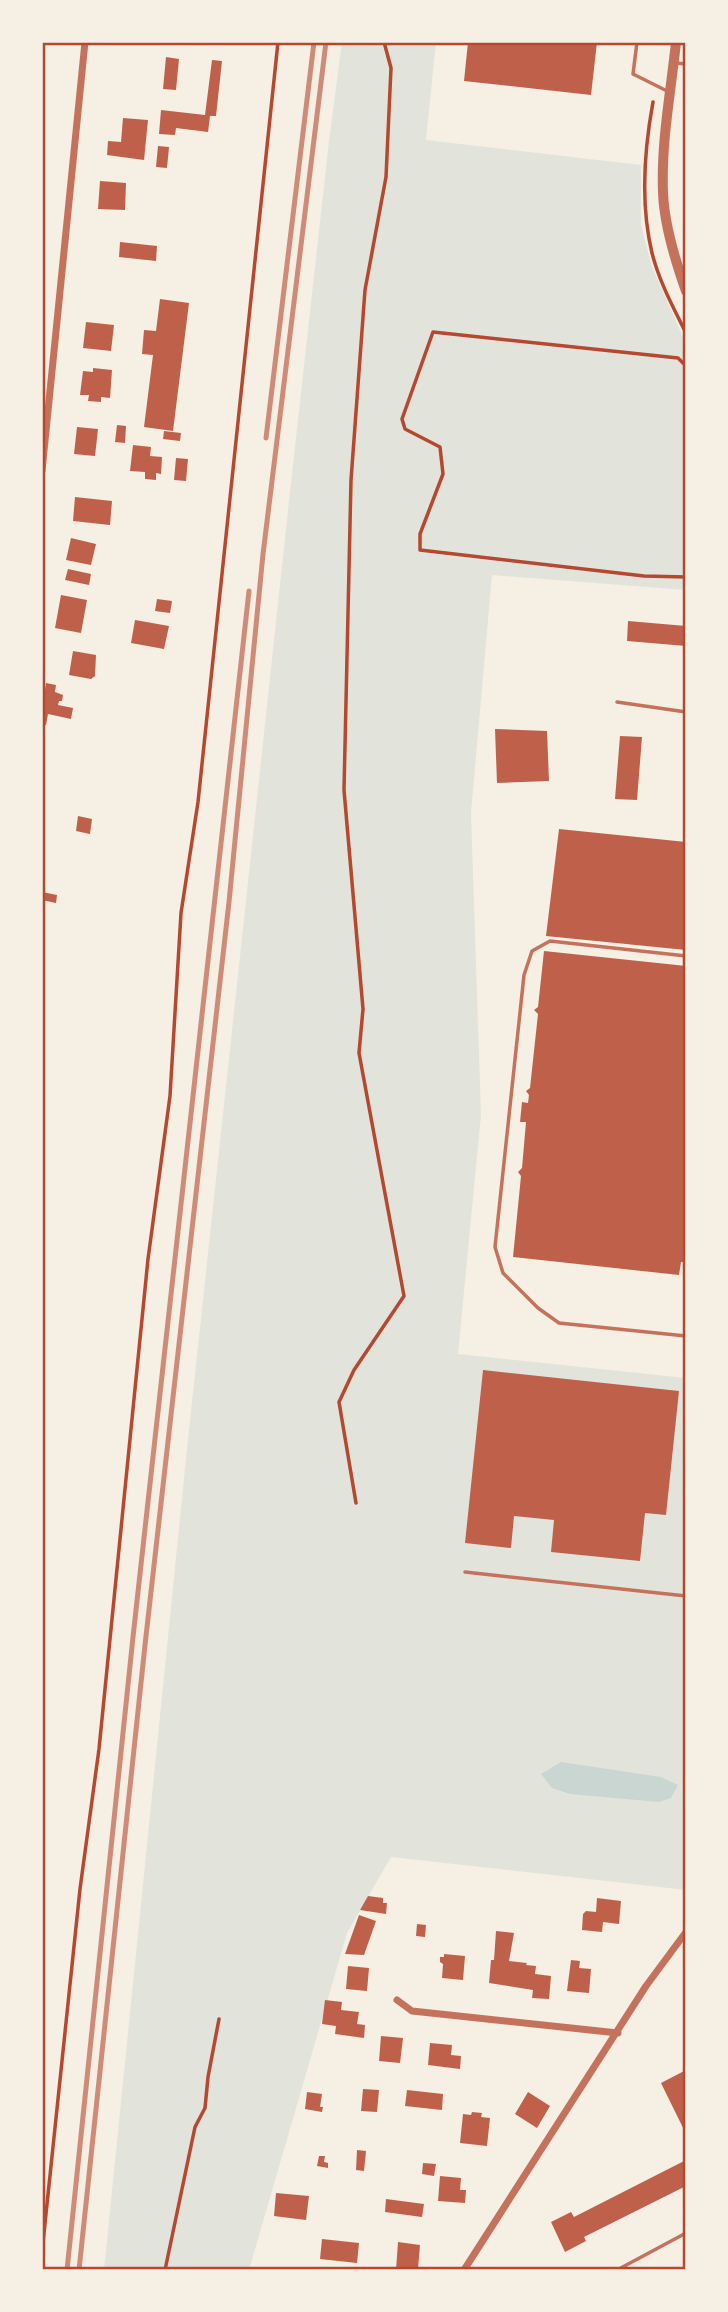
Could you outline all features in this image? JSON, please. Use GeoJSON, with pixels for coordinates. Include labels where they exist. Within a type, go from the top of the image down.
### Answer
{"type":"FeatureCollection","features":[{"type":"Feature","properties":{"kind":"street"},"geometry":{"type":"LineString","coordinates":[[42,471],[85,42]]}},
{"type":"Feature","properties":{"kind":"street"},"geometry":{"type":"LineString","coordinates":[[676,42],[664,146],[663,195],[675,259],[686,291]]}},
{"type":"Feature","properties":{"kind":"street"},"geometry":{"type":"LineString","coordinates":[[464,2270],[646,1986],[685,1937]]}},
{"type":"Feature","properties":{"kind":"street"},"geometry":{"type":"LineString","coordinates":[[397,2000],[412,2011],[618,2033]]}},
{"type":"Feature","properties":{"kind":"lane"},"geometry":{"type":"LineString","coordinates":[[637,42],[634,74],[671,93]]}},
{"type":"Feature","properties":{"kind":"lane"},"geometry":{"type":"LineString","coordinates":[[674,63],[686,64]]}},
{"type":"Feature","properties":{"kind":"lane"},"geometry":{"type":"LineString","coordinates":[[617,702],[686,712]]}},
{"type":"Feature","properties":{"kind":"lane"},"geometry":{"type":"LineString","coordinates":[[686,956],[550,941],[532,951],[524,975],[495,1247],[503,1273],[538,1308],[559,1323],[686,1336]]}},
{"type":"Feature","properties":{"kind":"lane"},"geometry":{"type":"LineString","coordinates":[[465,1572],[686,1597]]}},
{"type":"Feature","properties":{"kind":"lane"},"geometry":{"type":"LineString","coordinates":[[617,2270],[686,2233]]}},
{"type":"Feature","properties":{"kind":"path"},"geometry":{"type":"LineString","coordinates":[[42,2252],[80,1889],[99,1749],[148,1259],[170,1096],[181,913],[198,802],[278,42]]}},
{"type":"Feature","properties":{"kind":"path"},"geometry":{"type":"LineString","coordinates":[[356,1503],[339,1402],[354,1370],[404,1296],[359,1053],[363,1009],[344,790],[351,480],[365,290],[386,177],[391,68],[384,42]]}},
{"type":"Feature","properties":{"kind":"path"},"geometry":{"type":"LineString","coordinates":[[686,366],[678,358],[433,332],[402,419],[405,429],[440,447],[443,474],[420,534],[420,550],[644,576],[686,577]]}},
{"type":"Feature","properties":{"kind":"path"},"geometry":{"type":"LineString","coordinates":[[165,2270],[195,2127],[205,2108],[219,2019]]}},
{"type":"Feature","properties":{"kind":"shaded area"},"geometry":{"type":"Polygon","coordinates":[[[342,42],[436,42],[426,140],[641,165],[641,225],[652,267],[686,344],[686,590],[492,575],[471,813],[481,1115],[458,1354],[686,1378],[686,1890],[391,1857],[347,1933],[249,2270],[104,2270],[188,1439],[289,501],[342,42]]]}},
{"type":"Feature","properties":{"kind":"shaded area"},"geometry":{"type":"Polygon","coordinates":[[[561,1762],[661,1777],[678,1785],[671,1798],[659,1802],[570,1794],[552,1788],[541,1774],[561,1762]]]}},
{"type":"Feature","properties":{"kind":"building"},"geometry":{"type":"Polygon","coordinates":[[[468,42],[597,42],[591,95],[464,81],[468,42]]]}},
{"type":"Feature","properties":{"kind":"building"},"geometry":{"type":"Polygon","coordinates":[[[166,57],[179,59],[176,90],[163,89],[166,57]]]}},
{"type":"Feature","properties":{"kind":"building"},"geometry":{"type":"Polygon","coordinates":[[[212,60],[222,61],[216,116],[210,116],[208,132],[176,128],[175,135],[159,134],[161,110],[205,115],[212,60]]]}},
{"type":"Feature","properties":{"kind":"building"},"geometry":{"type":"Polygon","coordinates":[[[123,118],[148,120],[144,160],[107,155],[108,141],[121,142],[123,118]]]}},
{"type":"Feature","properties":{"kind":"building"},"geometry":{"type":"Polygon","coordinates":[[[158,146],[169,147],[167,168],[156,167],[158,146]]]}},
{"type":"Feature","properties":{"kind":"building"},"geometry":{"type":"Polygon","coordinates":[[[100,181],[126,183],[125,210],[98,209],[100,181]]]}},
{"type":"Feature","properties":{"kind":"building"},"geometry":{"type":"Polygon","coordinates":[[[120,242],[157,246],[156,261],[119,257],[120,242]]]}},
{"type":"Feature","properties":{"kind":"building"},"geometry":{"type":"Polygon","coordinates":[[[160,299],[189,303],[173,431],[144,427],[153,355],[142,354],[144,330],[156,331],[160,299]]]}},
{"type":"Feature","properties":{"kind":"building"},"geometry":{"type":"Polygon","coordinates":[[[86,322],[114,325],[111,351],[83,348],[86,322]]]}},
{"type":"Feature","properties":{"kind":"building"},"geometry":{"type":"Polygon","coordinates":[[[93,368],[112,370],[110,398],[101,397],[101,402],[88,401],[89,395],[80,395],[83,371],[93,372],[93,368]]]}},
{"type":"Feature","properties":{"kind":"building"},"geometry":{"type":"Polygon","coordinates":[[[117,425],[126,426],[125,443],[115,442],[117,425]]]}},
{"type":"Feature","properties":{"kind":"building"},"geometry":{"type":"Polygon","coordinates":[[[77,427],[98,429],[95,456],[74,454],[77,427]]]}},
{"type":"Feature","properties":{"kind":"building"},"geometry":{"type":"Polygon","coordinates":[[[164,431],[181,433],[180,441],[163,439],[164,431]]]}},
{"type":"Feature","properties":{"kind":"building"},"geometry":{"type":"Polygon","coordinates":[[[133,445],[151,447],[150,456],[162,457],[161,474],[156,473],[156,480],[145,479],[145,472],[130,471],[133,445]]]}},
{"type":"Feature","properties":{"kind":"building"},"geometry":{"type":"Polygon","coordinates":[[[176,458],[188,459],[186,481],[174,480],[176,458]]]}},
{"type":"Feature","properties":{"kind":"building"},"geometry":{"type":"Polygon","coordinates":[[[75,497],[112,501],[110,525],[73,521],[75,497]]]}},
{"type":"Feature","properties":{"kind":"building"},"geometry":{"type":"Polygon","coordinates":[[[71,538],[96,544],[91,565],[66,560],[71,538]]]}},
{"type":"Feature","properties":{"kind":"building"},"geometry":{"type":"Polygon","coordinates":[[[68,569],[91,574],[89,585],[65,580],[68,569]]]}},
{"type":"Feature","properties":{"kind":"building"},"geometry":{"type":"Polygon","coordinates":[[[61,595],[87,600],[81,633],[55,628],[61,595]]]}},
{"type":"Feature","properties":{"kind":"building"},"geometry":{"type":"Polygon","coordinates":[[[157,599],[172,601],[170,613],[155,611],[157,599]]]}},
{"type":"Feature","properties":{"kind":"building"},"geometry":{"type":"Polygon","coordinates":[[[135,620],[169,626],[164,649],[131,643],[135,620]]]}},
{"type":"Feature","properties":{"kind":"building"},"geometry":{"type":"Polygon","coordinates":[[[628,621],[686,626],[686,646],[627,641],[628,621]]]}},
{"type":"Feature","properties":{"kind":"building"},"geometry":{"type":"Polygon","coordinates":[[[73,651],[96,655],[95,676],[91,679],[69,675],[73,651]]]}},
{"type":"Feature","properties":{"kind":"building"},"geometry":{"type":"Polygon","coordinates":[[[46,683],[56,685],[55,692],[63,695],[58,705],[73,708],[71,719],[48,714],[46,725],[42,724],[42,689],[45,690],[46,683]]]}},
{"type":"Feature","properties":{"kind":"building"},"geometry":{"type":"Polygon","coordinates":[[[495,729],[547,731],[549,781],[497,783],[495,729]]]}},
{"type":"Feature","properties":{"kind":"building"},"geometry":{"type":"Polygon","coordinates":[[[620,736],[642,737],[637,800],[615,799],[620,736]]]}},
{"type":"Feature","properties":{"kind":"building"},"geometry":{"type":"Polygon","coordinates":[[[78,816],[92,819],[90,834],[76,831],[78,816]]]}},
{"type":"Feature","properties":{"kind":"building"},"geometry":{"type":"Polygon","coordinates":[[[559,829],[686,842],[686,950],[546,936],[559,829]]]}},
{"type":"Feature","properties":{"kind":"building"},"geometry":{"type":"Polygon","coordinates":[[[42,892],[57,895],[56,903],[42,900],[42,892]]]}},
{"type":"Feature","properties":{"kind":"building"},"geometry":{"type":"Polygon","coordinates":[[[544,951],[686,966],[686,1262],[681,1262],[679,1275],[513,1257],[521,1176],[518,1172],[522,1168],[526,1122],[520,1122],[522,1102],[528,1103],[529,1095],[526,1091],[530,1088],[538,1014],[534,1010],[538,1007],[544,951]]]}},
{"type":"Feature","properties":{"kind":"building"},"geometry":{"type":"Polygon","coordinates":[[[483,1370],[679,1391],[666,1515],[645,1513],[640,1561],[551,1552],[554,1520],[514,1516],[511,1548],[465,1543],[483,1370]]]}},
{"type":"Feature","properties":{"kind":"building"},"geometry":{"type":"Polygon","coordinates":[[[368,1896],[383,1898],[383,1903],[387,1903],[386,1914],[360,1910],[368,1896]]]}},
{"type":"Feature","properties":{"kind":"building"},"geometry":{"type":"Polygon","coordinates":[[[597,1898],[621,1901],[619,1924],[603,1922],[602,1932],[582,1930],[583,1914],[586,1911],[596,1912],[597,1898]]]}},
{"type":"Feature","properties":{"kind":"building"},"geometry":{"type":"Polygon","coordinates":[[[359,1915],[376,1921],[364,1955],[345,1954],[359,1915]]]}},
{"type":"Feature","properties":{"kind":"building"},"geometry":{"type":"Polygon","coordinates":[[[417,1924],[426,1925],[425,1937],[416,1936],[417,1924]]]}},
{"type":"Feature","properties":{"kind":"building"},"geometry":{"type":"Polygon","coordinates":[[[496,1931],[514,1933],[509,1961],[536,1966],[535,1974],[551,1976],[549,1999],[532,1998],[533,1990],[489,1983],[496,1931]]]}},
{"type":"Feature","properties":{"kind":"building"},"geometry":{"type":"Polygon","coordinates":[[[444,1954],[465,1956],[463,1980],[442,1978],[443,1964],[440,1957],[444,1957],[444,1954]]]}},
{"type":"Feature","properties":{"kind":"building"},"geometry":{"type":"Polygon","coordinates":[[[571,1960],[580,1961],[579,1968],[591,1969],[589,1993],[567,1991],[571,1960]]]}},
{"type":"Feature","properties":{"kind":"building"},"geometry":{"type":"Polygon","coordinates":[[[348,1966],[369,1968],[367,1991],[346,1989],[348,1966]]]}},
{"type":"Feature","properties":{"kind":"building"},"geometry":{"type":"Polygon","coordinates":[[[325,2000],[342,2002],[341,2010],[359,2012],[357,2024],[365,2025],[364,2038],[335,2034],[336,2026],[322,2024],[325,2000]]]}},
{"type":"Feature","properties":{"kind":"building"},"geometry":{"type":"Polygon","coordinates":[[[381,2036],[403,2038],[400,2063],[379,2061],[381,2036]]]}},
{"type":"Feature","properties":{"kind":"building"},"geometry":{"type":"Polygon","coordinates":[[[430,2043],[452,2045],[451,2055],[461,2056],[460,2069],[428,2065],[430,2043]]]}},
{"type":"Feature","properties":{"kind":"building"},"geometry":{"type":"Polygon","coordinates":[[[686,2070],[686,2134],[661,2083],[686,2070]]]}},
{"type":"Feature","properties":{"kind":"building"},"geometry":{"type":"Polygon","coordinates":[[[363,2089],[379,2090],[377,2112],[361,2111],[363,2089]]]}},
{"type":"Feature","properties":{"kind":"building"},"geometry":{"type":"Polygon","coordinates":[[[407,2090],[443,2094],[442,2110],[405,2106],[407,2090]]]}},
{"type":"Feature","properties":{"kind":"building"},"geometry":{"type":"Polygon","coordinates":[[[307,2092],[322,2094],[322,2112],[305,2109],[307,2092]]]}},
{"type":"Feature","properties":{"kind":"building"},"geometry":{"type":"Polygon","coordinates":[[[528,2092],[550,2106],[537,2128],[515,2114],[528,2092]]]}},
{"type":"Feature","properties":{"kind":"building"},"geometry":{"type":"Polygon","coordinates":[[[472,2112],[482,2113],[481,2117],[490,2118],[487,2146],[460,2143],[463,2114],[471,2115],[472,2112]]]}},
{"type":"Feature","properties":{"kind":"building"},"geometry":{"type":"Polygon","coordinates":[[[357,2150],[366,2151],[364,2171],[356,2170],[357,2150]]]}},
{"type":"Feature","properties":{"kind":"building"},"geometry":{"type":"Polygon","coordinates":[[[319,2156],[325,2156],[324,2162],[328,2163],[328,2168],[317,2166],[319,2156]]]}},
{"type":"Feature","properties":{"kind":"building"},"geometry":{"type":"Polygon","coordinates":[[[686,2160],[686,2186],[584,2237],[586,2241],[565,2252],[551,2222],[571,2212],[574,2217],[686,2160]]]}},
{"type":"Feature","properties":{"kind":"building"},"geometry":{"type":"Polygon","coordinates":[[[423,2163],[436,2164],[434,2176],[422,2174],[423,2163]]]}},
{"type":"Feature","properties":{"kind":"building"},"geometry":{"type":"Polygon","coordinates":[[[440,2176],[461,2178],[460,2190],[466,2190],[465,2203],[438,2201],[440,2176]]]}},
{"type":"Feature","properties":{"kind":"building"},"geometry":{"type":"Polygon","coordinates":[[[276,2193],[309,2196],[306,2220],[274,2216],[276,2193]]]}},
{"type":"Feature","properties":{"kind":"building"},"geometry":{"type":"Polygon","coordinates":[[[386,2199],[424,2204],[422,2217],[385,2212],[386,2199]]]}},
{"type":"Feature","properties":{"kind":"building"},"geometry":{"type":"Polygon","coordinates":[[[322,2239],[359,2243],[357,2263],[320,2259],[322,2239]]]}},
{"type":"Feature","properties":{"kind":"building"},"geometry":{"type":"Polygon","coordinates":[[[398,2242],[420,2245],[418,2269],[396,2270],[398,2242]]]}},
{"type":"Feature","properties":{"kind":"railway"},"geometry":{"type":"LineString","coordinates":[[266,438],[314,42]]}},
{"type":"Feature","properties":{"kind":"railway"},"geometry":{"type":"LineString","coordinates":[[79,2270],[145,1645],[229,902],[263,554],[326,42]]}},
{"type":"Feature","properties":{"kind":"railway"},"geometry":{"type":"LineString","coordinates":[[67,2270],[133,1637],[249,591]]}}]}
